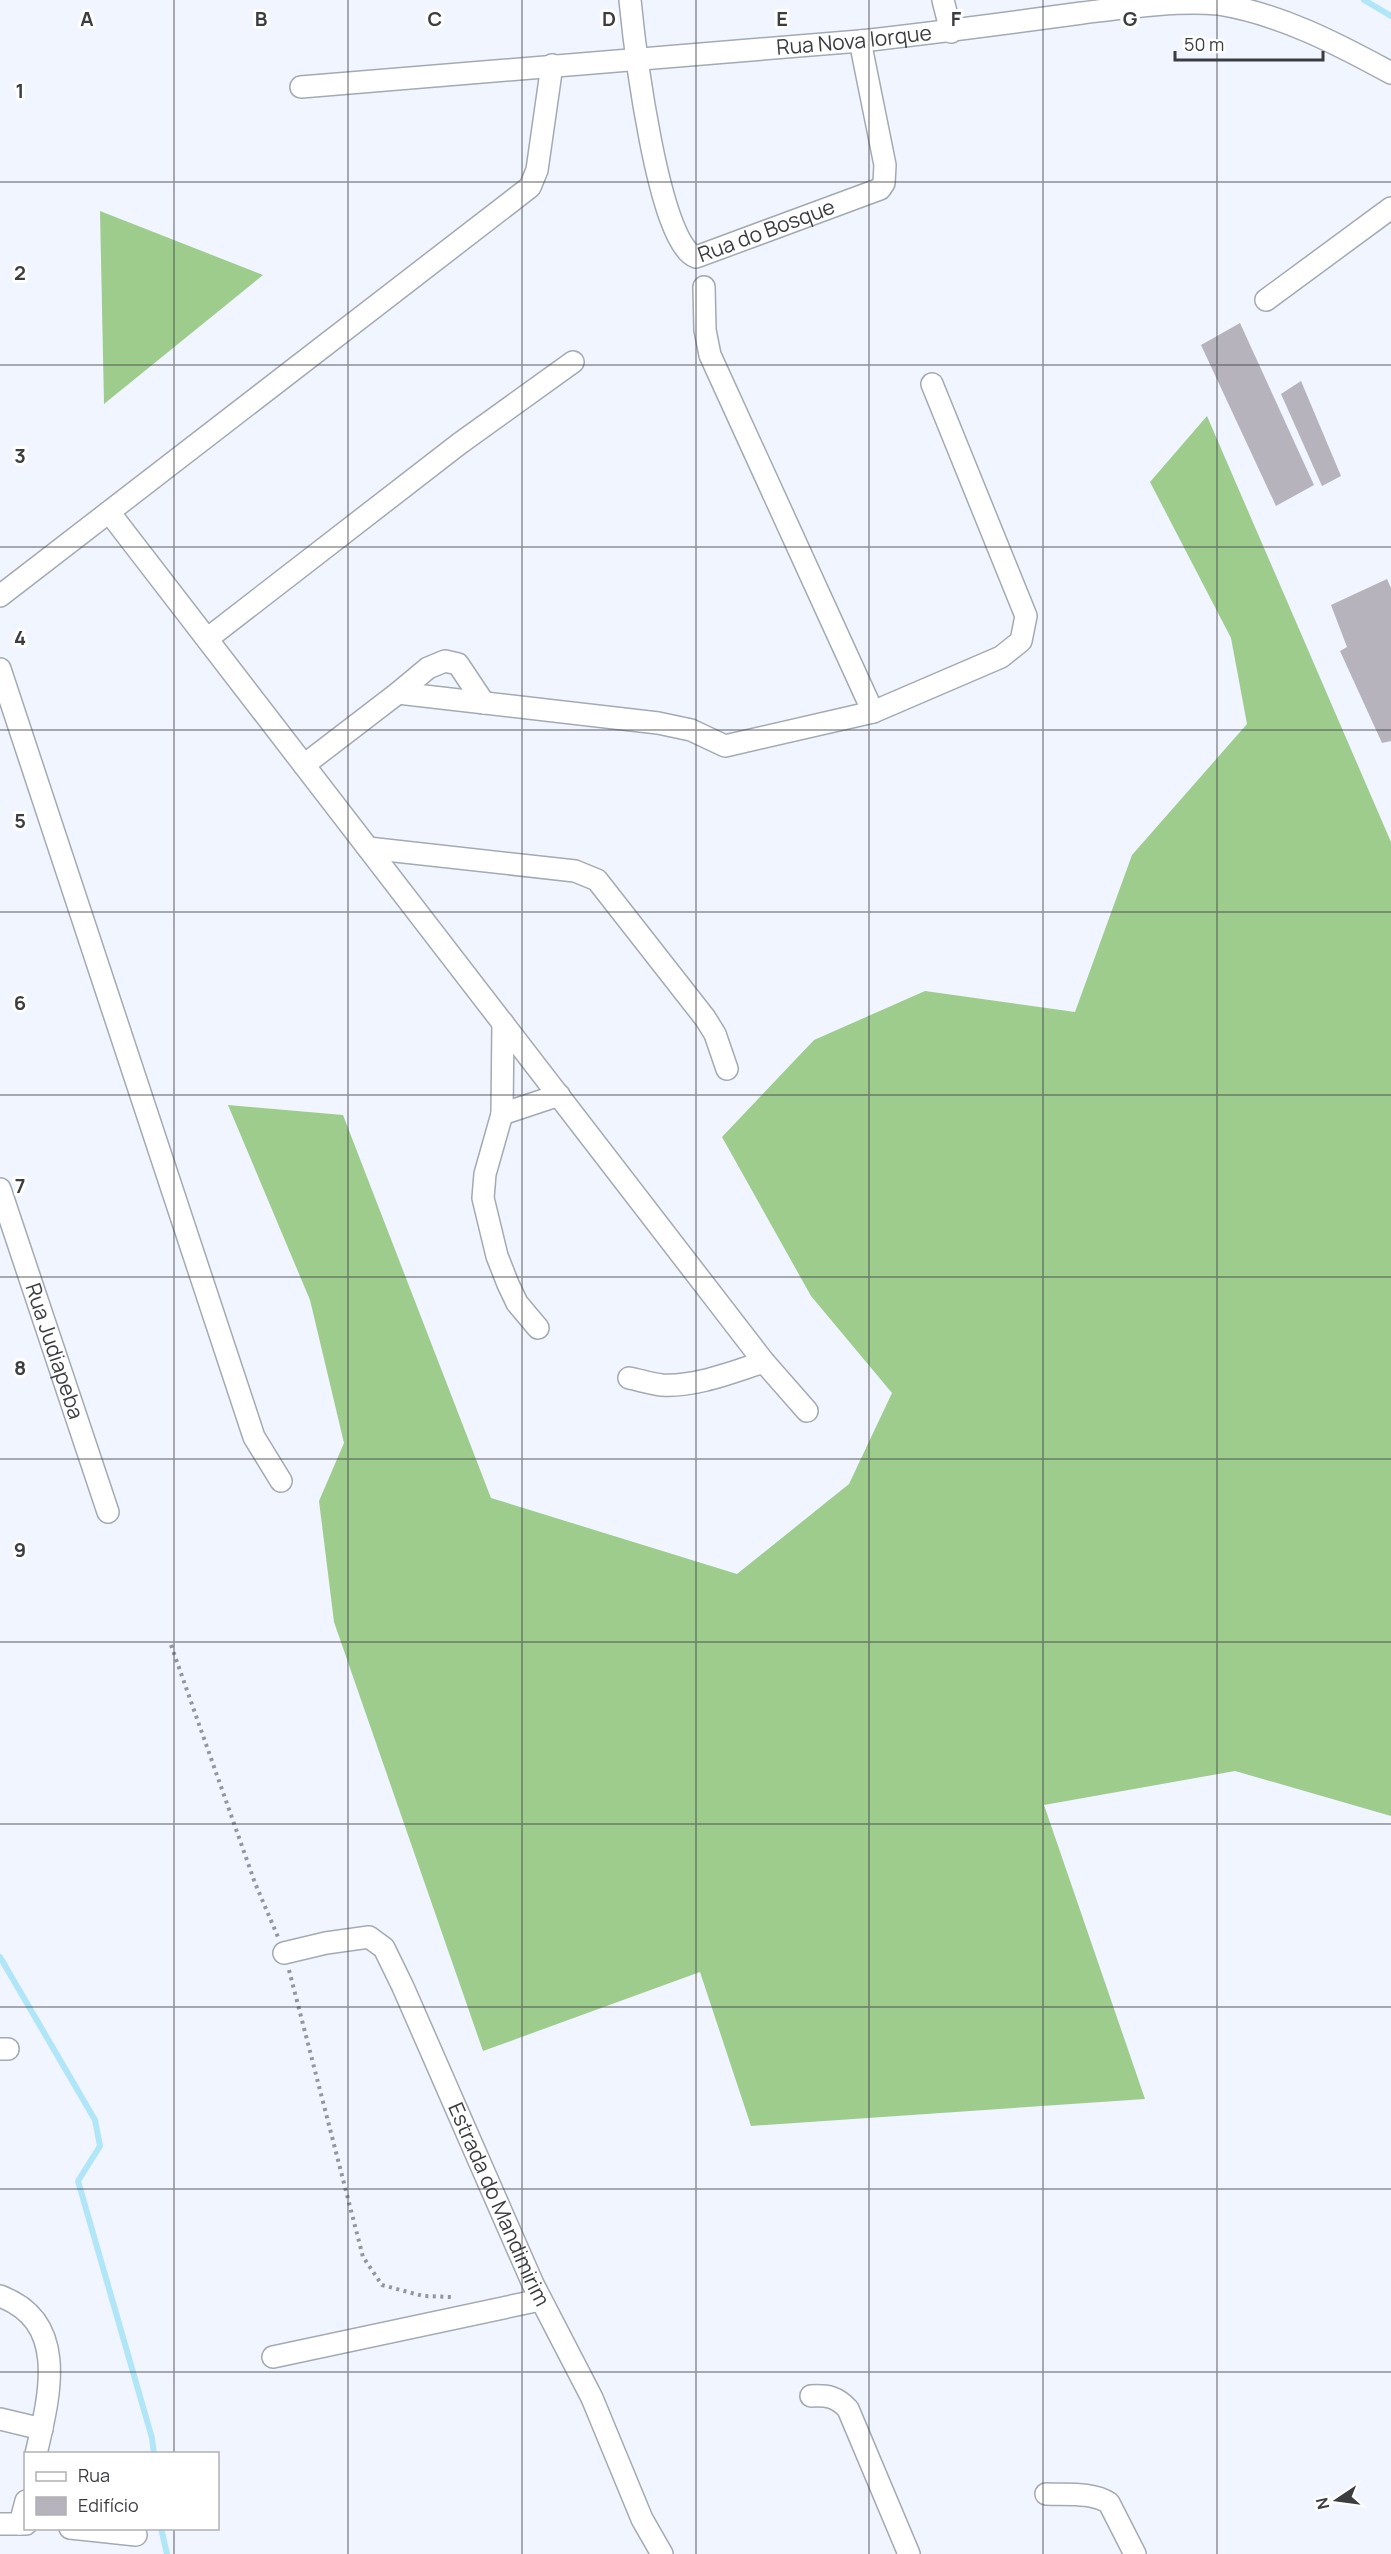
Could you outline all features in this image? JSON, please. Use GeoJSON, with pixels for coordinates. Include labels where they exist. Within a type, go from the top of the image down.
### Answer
{"type":"FeatureCollection","features":[{"type":"Feature","properties":{"kind":"street","name":"Rua do Bosque"},"geometry":{"type":"LineString","coordinates":[[630,0],[636,58],[655,163],[667,207],[686,250],[696,257],[880,189],[884,183],[885,165],[860,41]]}},
{"type":"Feature","properties":{"kind":"street"},"geometry":{"type":"LineString","coordinates":[[943,0],[951,32]]}},
{"type":"Feature","properties":{"kind":"street","name":"Rua Nova Iorque"},"geometry":{"type":"LineString","coordinates":[[302,87],[860,41],[951,32],[1151,4],[1216,4],[1281,21],[1330,40],[1391,72]]}},
{"type":"Feature","properties":{"kind":"street"},"geometry":{"type":"LineString","coordinates":[[0,596],[530,187],[537,170],[552,65]]}},
{"type":"Feature","properties":{"kind":"street"},"geometry":{"type":"LineString","coordinates":[[1266,300],[1391,208]]}},
{"type":"Feature","properties":{"kind":"street"},"geometry":{"type":"LineString","coordinates":[[704,287],[705,330],[710,355],[873,712]]}},
{"type":"Feature","properties":{"kind":"street"},"geometry":{"type":"LineString","coordinates":[[207,639],[459,444],[573,362]]}},
{"type":"Feature","properties":{"kind":"street"},"geometry":{"type":"LineString","coordinates":[[398,693],[658,723],[698,733],[725,746],[873,712],[1001,657],[1021,641],[1026,616],[932,384]]}},
{"type":"Feature","properties":{"kind":"street"},"geometry":{"type":"LineString","coordinates":[[110,512],[764,1362],[807,1411]]}},
{"type":"Feature","properties":{"kind":"street"},"geometry":{"type":"LineString","coordinates":[[304,765],[428,668],[451,661],[458,664],[484,703]]}},
{"type":"Feature","properties":{"kind":"street"},"geometry":{"type":"LineString","coordinates":[[0,669],[254,1437],[281,1481]]}},
{"type":"Feature","properties":{"kind":"street"},"geometry":{"type":"LineString","coordinates":[[368,848],[574,871],[597,880],[705,1018],[715,1034],[727,1069]]}},
{"type":"Feature","properties":{"kind":"street"},"geometry":{"type":"LineString","coordinates":[[503,1023],[502,1114],[485,1174],[483,1198],[497,1256],[508,1284],[517,1303],[538,1328]]}},
{"type":"Feature","properties":{"kind":"street"},"geometry":{"type":"LineString","coordinates":[[502,1114],[558,1095]]}},
{"type":"Feature","properties":{"kind":"street","name":"Rua Judiapeba"},"geometry":{"type":"LineString","coordinates":[[0,1189],[108,1512]]}},
{"type":"Feature","properties":{"kind":"street"},"geometry":{"type":"LineString","coordinates":[[629,1378],[662,1384],[698,1382],[764,1362]]}},
{"type":"Feature","properties":{"kind":"street","name":"Estrada do Mandimirim"},"geometry":{"type":"LineString","coordinates":[[284,1953],[360,1937],[369,1937],[384,1948],[403,1986],[540,2300],[592,2398],[642,2519],[662,2554]]}},
{"type":"Feature","properties":{"kind":"street"},"geometry":{"type":"LineString","coordinates":[[0,2296],[15,2301],[33,2315],[45,2338],[50,2363],[48,2398],[36,2452]]}},
{"type":"Feature","properties":{"kind":"street"},"geometry":{"type":"LineString","coordinates":[[273,2357],[540,2300]]}},
{"type":"Feature","properties":{"kind":"street"},"geometry":{"type":"LineString","coordinates":[[811,2396],[825,2395],[837,2398],[848,2409],[909,2554]]}},
{"type":"Feature","properties":{"kind":"street"},"geometry":{"type":"LineString","coordinates":[[0,2419],[42,2429]]}},
{"type":"Feature","properties":{"kind":"street"},"geometry":{"type":"LineString","coordinates":[[1047,2494],[1090,2496],[1109,2503],[1135,2554]]}},
{"type":"Feature","properties":{"kind":"street"},"geometry":{"type":"LineString","coordinates":[[15,2524],[24,2506]]}},
{"type":"Feature","properties":{"kind":"street"},"geometry":{"type":"LineString","coordinates":[[81,2530],[136,2535]]}},
{"type":"Feature","properties":{"kind":"path"},"geometry":{"type":"LineString","coordinates":[[171,1645],[255,1882],[284,1953],[363,2257],[382,2285],[423,2296],[458,2297]]}},
{"type":"Feature","properties":{"kind":"green space"},"geometry":{"type":"Polygon","coordinates":[[[100,211],[263,275],[104,404],[100,211]]]}},
{"type":"Feature","properties":{"kind":"green space"},"geometry":{"type":"Polygon","coordinates":[[[1207,416],[1391,842],[1391,1816],[1235,1771],[1044,1805],[1145,2099],[751,2126],[700,1972],[483,2051],[334,1622],[319,1501],[344,1443],[310,1300],[228,1105],[343,1115],[491,1498],[737,1574],[849,1484],[892,1393],[811,1296],[722,1137],[814,1040],[925,991],[1075,1012],[1132,855],[1247,724],[1231,638],[1150,482],[1207,416]]]}},
{"type":"Feature","properties":{"kind":"building"},"geometry":{"type":"Polygon","coordinates":[[[1240,323],[1314,485],[1276,506],[1201,345],[1240,323]]]}},
{"type":"Feature","properties":{"kind":"building"},"geometry":{"type":"Polygon","coordinates":[[[1301,381],[1341,476],[1322,486],[1281,394],[1301,381]]]}},
{"type":"Feature","properties":{"kind":"building"},"geometry":{"type":"Polygon","coordinates":[[[1387,579],[1391,588],[1391,741],[1382,743],[1340,651],[1347,647],[1331,605],[1387,579]]]}},
{"type":"Feature","properties":{"kind":"waterway"},"geometry":{"type":"LineString","coordinates":[[1364,0],[1391,16]]}},
{"type":"Feature","properties":{"kind":"waterway"},"geometry":{"type":"LineString","coordinates":[[0,1957],[95,2120],[100,2146],[78,2181],[152,2438],[154,2452]]}},
{"type":"Feature","properties":{"kind":"waterway"},"geometry":{"type":"LineString","coordinates":[[161,2530],[167,2554]]}}]}
